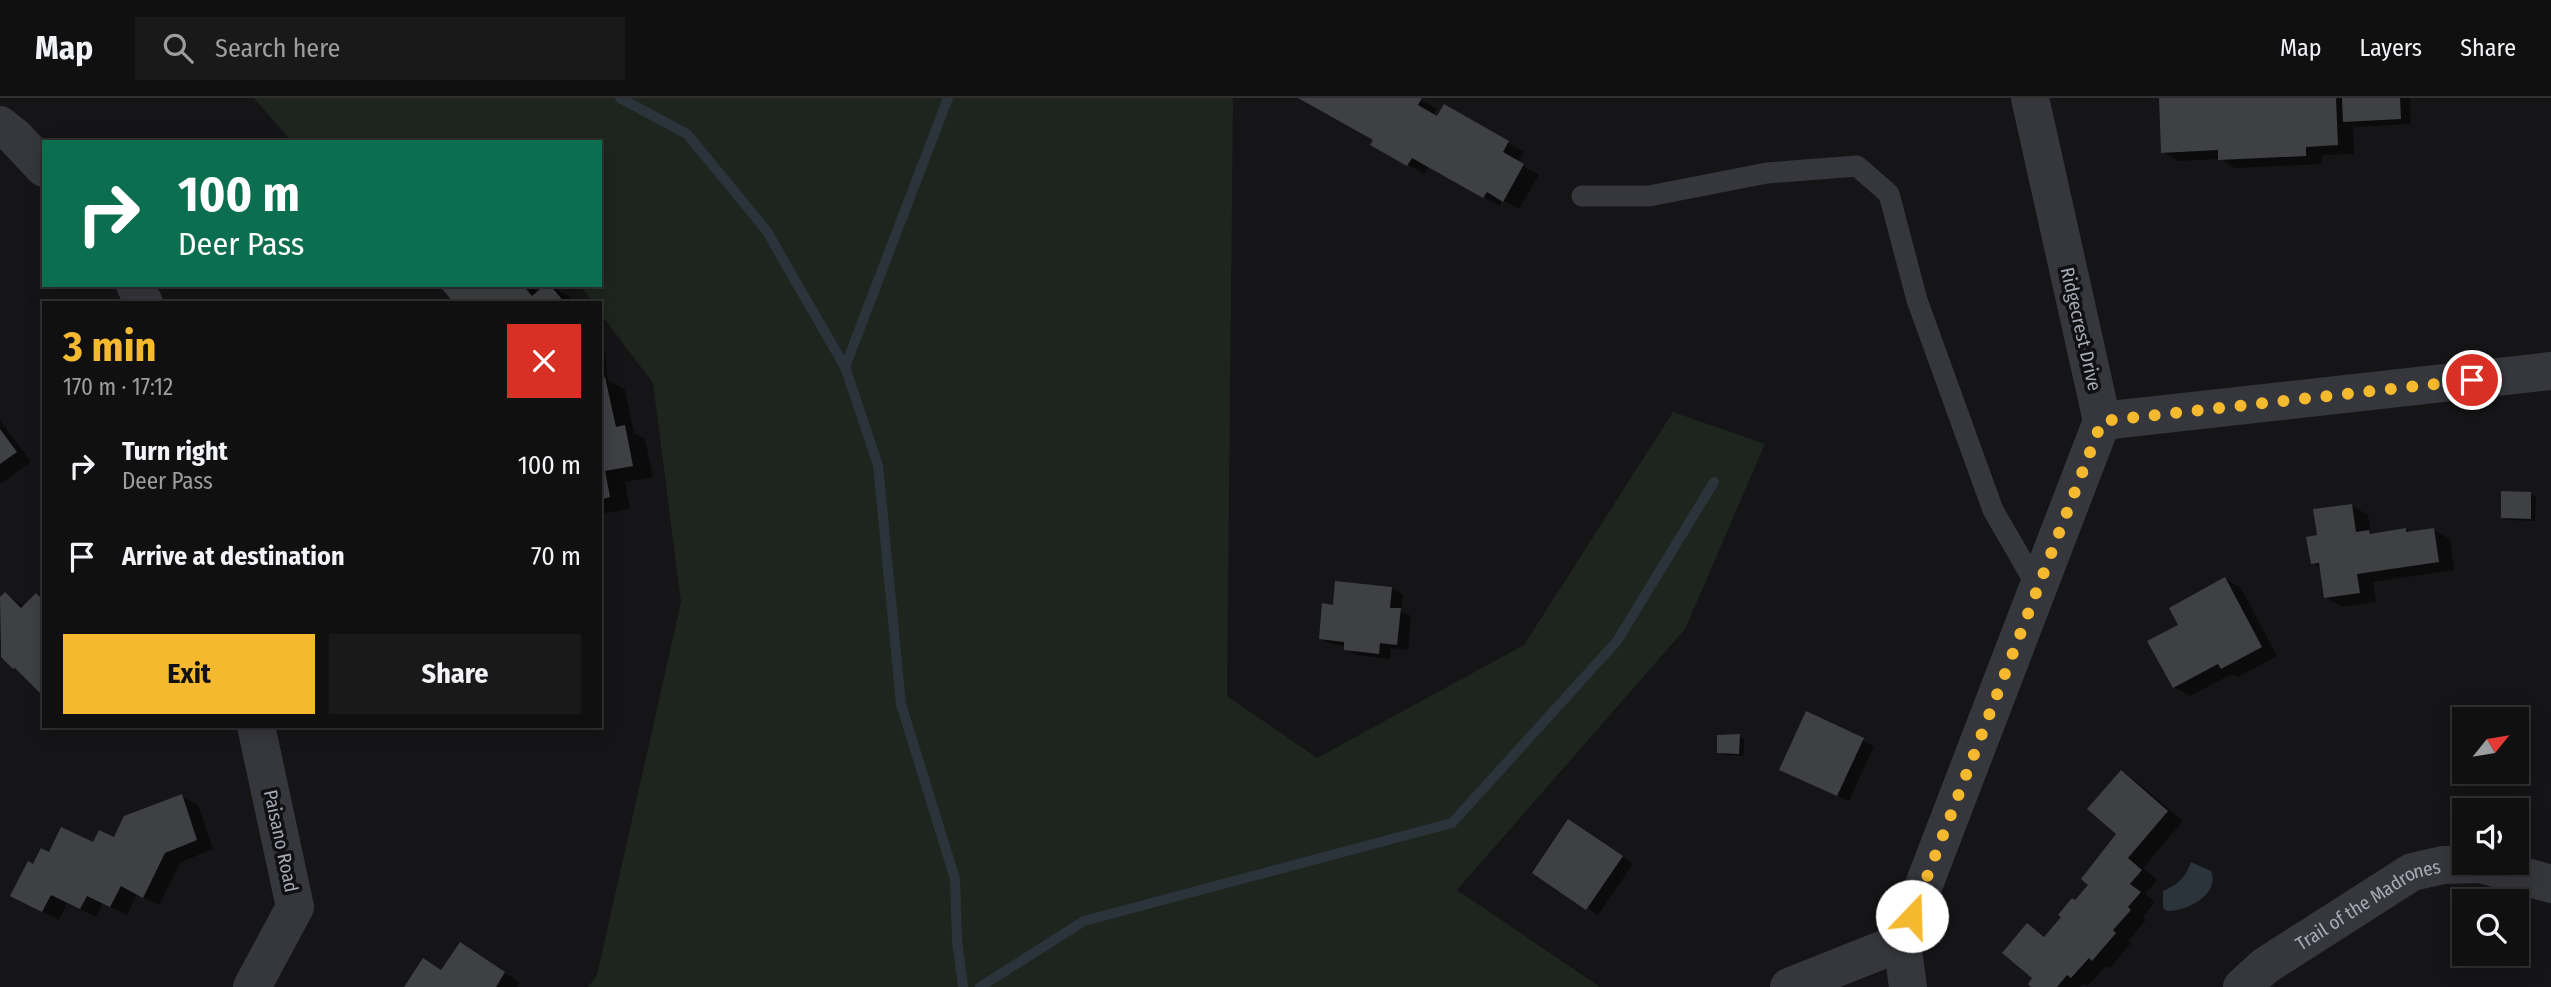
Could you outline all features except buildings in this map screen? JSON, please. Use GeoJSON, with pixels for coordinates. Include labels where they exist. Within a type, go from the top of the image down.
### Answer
{"type":"FeatureCollection","features":[{"type":"Feature","properties":{"kind":"street","name":"Ridgecrest Drive"},"geometry":{"type":"LineString","coordinates":[[2029,98],[2102,421]]}},
{"type":"Feature","properties":{"kind":"street"},"geometry":{"type":"LineString","coordinates":[[0,125],[42,166]]}},
{"type":"Feature","properties":{"kind":"street"},"geometry":{"type":"LineString","coordinates":[[1908,987],[1902,942],[2102,421],[2551,371]]}},
{"type":"Feature","properties":{"kind":"street","name":"Paisano Road"},"geometry":{"type":"LineString","coordinates":[[252,987],[295,907],[256,728]]}},
{"type":"Feature","properties":{"kind":"street","name":"Trail of the Madrones"},"geometry":{"type":"LineString","coordinates":[[2242,987],[2265,966],[2413,872],[2443,865],[2481,864],[2551,884]]}},
{"type":"Feature","properties":{"kind":"street"},"geometry":{"type":"LineString","coordinates":[[1789,987],[1902,942]]}},
{"type":"Feature","properties":{"kind":"lane"},"geometry":{"type":"LineString","coordinates":[[1582,197],[1649,196],[1767,173],[1857,166],[1889,194],[1917,300],[1993,510],[2038,588]]}},
{"type":"Feature","properties":{"kind":"shaded area"},"geometry":{"type":"Polygon","coordinates":[[[254,98],[1233,98],[1227,696],[1317,758],[1524,645],[1673,412],[1765,444],[1685,629],[1457,890],[1600,987],[588,987],[597,975],[681,602],[653,383],[602,316],[602,301],[592,301],[581,287],[602,287],[602,140],[290,140],[254,98]]]}},
{"type":"Feature","properties":{"kind":"shaded area"},"geometry":{"type":"Polygon","coordinates":[[[2191,862],[2211,871],[2211,887],[2192,905],[2167,911],[2163,908],[2163,891],[2181,880],[2191,862]]]}},
{"type":"Feature","properties":{"kind":"waterway"},"geometry":{"type":"LineString","coordinates":[[620,98],[687,134],[766,230],[845,367]]}},
{"type":"Feature","properties":{"kind":"waterway"},"geometry":{"type":"LineString","coordinates":[[948,98],[845,367],[878,465],[901,704],[955,879],[957,940],[963,987]]}},
{"type":"Feature","properties":{"kind":"waterway"},"geometry":{"type":"LineString","coordinates":[[980,987],[1084,921],[1452,823],[1617,641],[1714,482]]}},
{"type":"Feature","properties":{"kind":"route"},"geometry":{"type":"LineString","coordinates":[[1912,916],[2102,421],[2472,380]]}}]}
